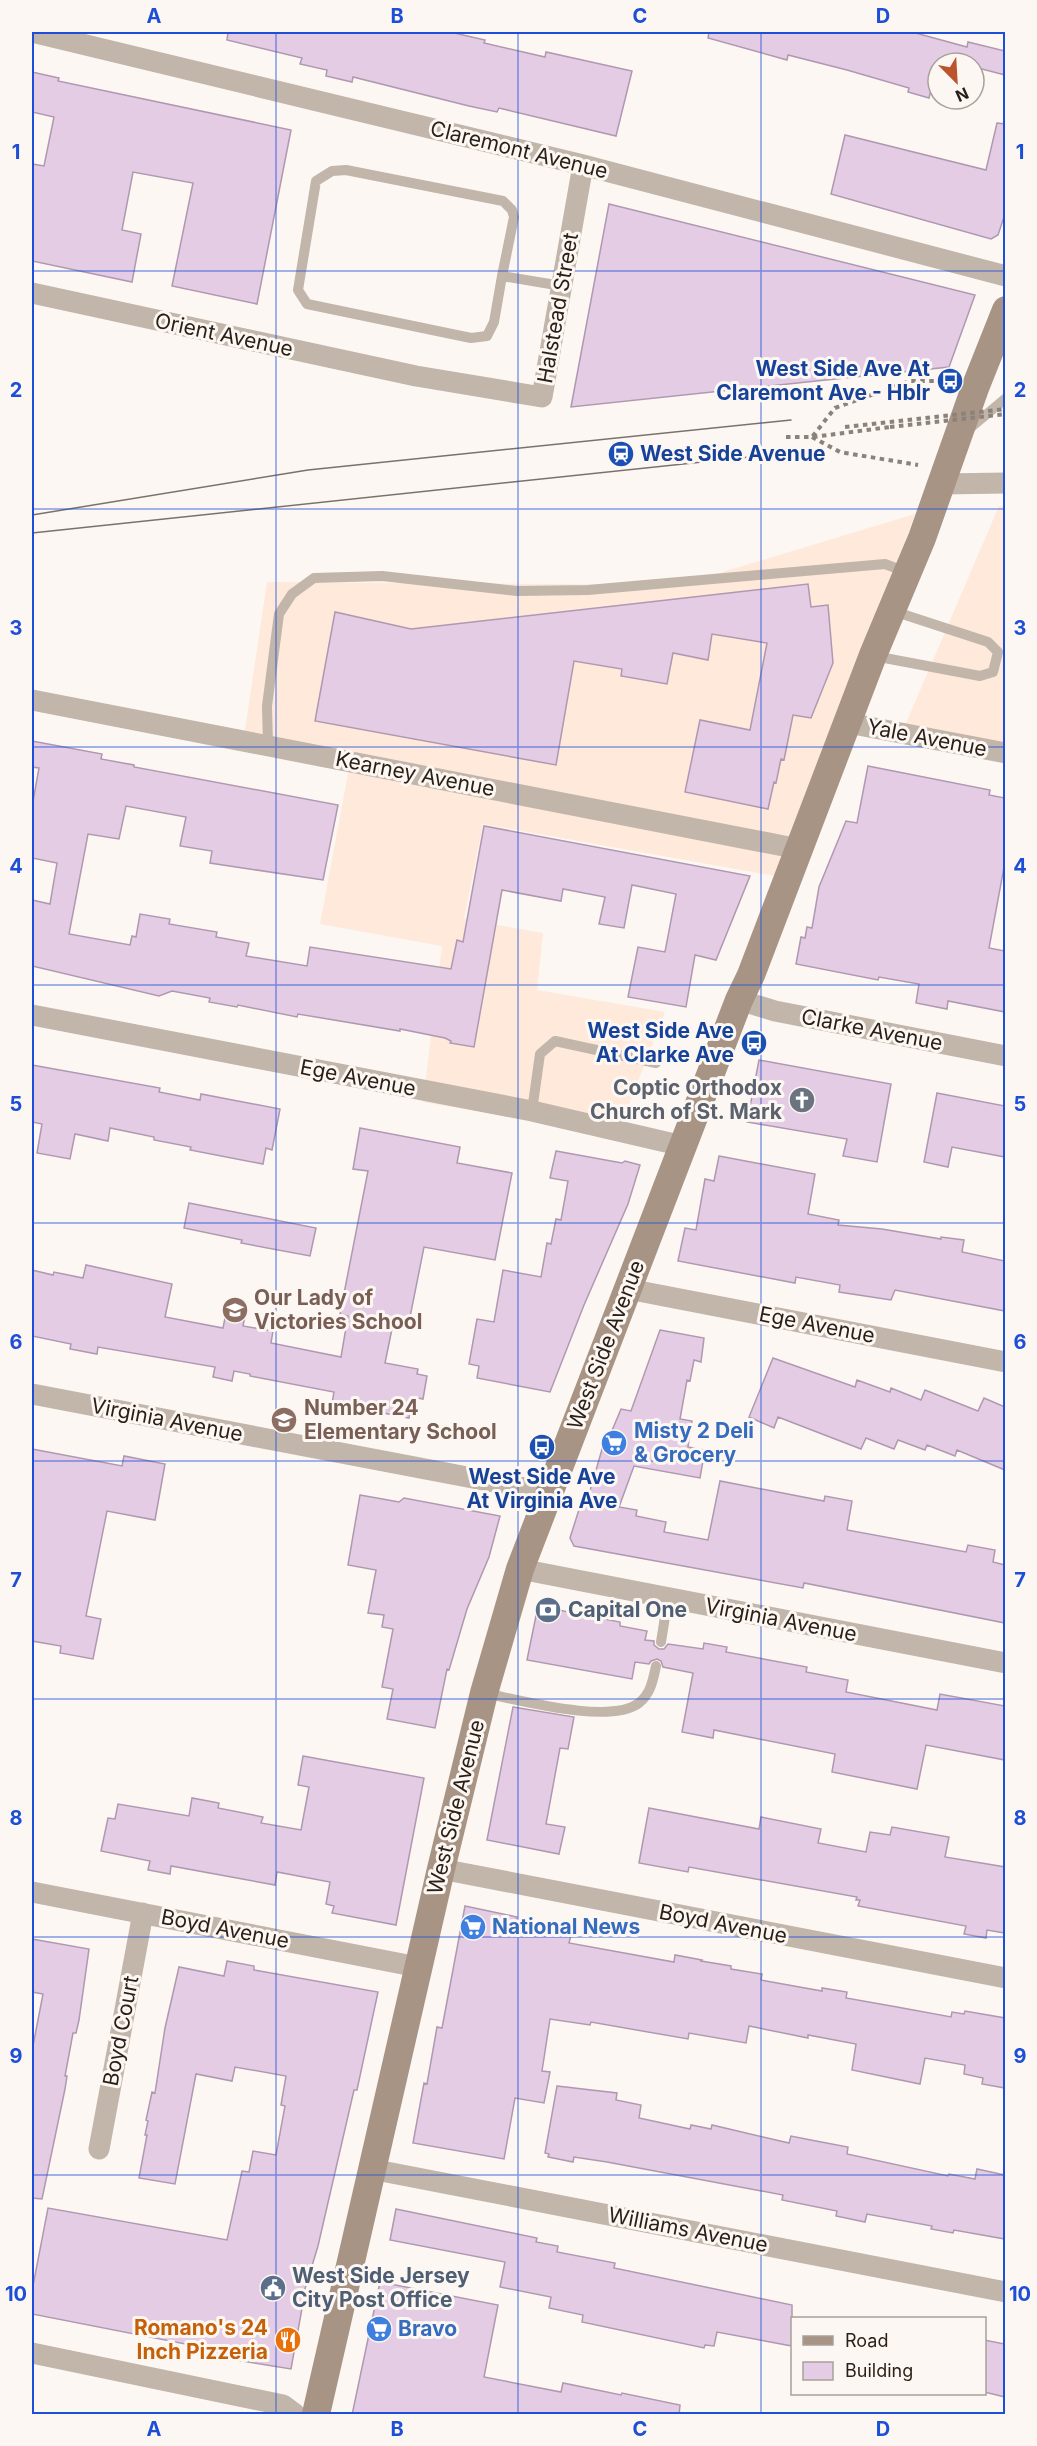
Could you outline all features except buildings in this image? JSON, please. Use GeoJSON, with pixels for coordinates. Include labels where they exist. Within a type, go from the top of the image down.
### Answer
{"type":"FeatureCollection","features":[{"type":"Feature","properties":{"kind":"main road","name":"West Side Avenue"},"geometry":{"type":"LineString","coordinates":[[316,2415],[370,2169],[441,1869],[484,1693],[520,1569],[873,656],[922,538],[1005,310]]}},
{"type":"Feature","properties":{"kind":"street","name":"Claremont Avenue"},"geometry":{"type":"LineString","coordinates":[[32,32],[584,165],[1005,276]]}},
{"type":"Feature","properties":{"kind":"street","name":"Halstead Street"},"geometry":{"type":"LineString","coordinates":[[416,376],[542,397],[584,165]]}},
{"type":"Feature","properties":{"kind":"street","name":"Orient Avenue"},"geometry":{"type":"LineString","coordinates":[[32,293],[416,376]]}},
{"type":"Feature","properties":{"kind":"street"},"geometry":{"type":"LineString","coordinates":[[941,484],[1005,483]]}},
{"type":"Feature","properties":{"kind":"street","name":"Kearney Avenue"},"geometry":{"type":"LineString","coordinates":[[32,700],[799,849]]}},
{"type":"Feature","properties":{"kind":"street","name":"Yale Avenue"},"geometry":{"type":"LineString","coordinates":[[848,723],[1005,753]]}},
{"type":"Feature","properties":{"kind":"street","name":"Clarke Avenue"},"geometry":{"type":"LineString","coordinates":[[739,1000],[775,1011],[1005,1056]]}},
{"type":"Feature","properties":{"kind":"street","name":"Ege Avenue"},"geometry":{"type":"LineString","coordinates":[[32,1016],[532,1112],[683,1146]]}},
{"type":"Feature","properties":{"kind":"street","name":"Ege Avenue"},"geometry":{"type":"LineString","coordinates":[[628,1289],[1005,1362]]}},
{"type":"Feature","properties":{"kind":"street","name":"Virginia Avenue"},"geometry":{"type":"LineString","coordinates":[[32,1394],[551,1493]]}},
{"type":"Feature","properties":{"kind":"street","name":"Virginia Avenue"},"geometry":{"type":"LineString","coordinates":[[520,1569],[1005,1663]]}},
{"type":"Feature","properties":{"kind":"street","name":"Boyd Avenue"},"geometry":{"type":"LineString","coordinates":[[441,1869],[1005,1978]]}},
{"type":"Feature","properties":{"kind":"street","name":"Boyd Avenue"},"geometry":{"type":"LineString","coordinates":[[32,1892],[418,1966]]}},
{"type":"Feature","properties":{"kind":"street","name":"Boyd Court"},"geometry":{"type":"LineString","coordinates":[[99,2149],[143,1913]]}},
{"type":"Feature","properties":{"kind":"street","name":"Williams Avenue"},"geometry":{"type":"LineString","coordinates":[[370,2169],[1005,2292]]}},
{"type":"Feature","properties":{"kind":"street"},"geometry":{"type":"LineString","coordinates":[[32,2353],[283,2405],[295,2415]]}},
{"type":"Feature","properties":{"kind":"lane"},"geometry":{"type":"LineString","coordinates":[[346,170],[503,201],[512,210],[514,217],[502,276],[494,322],[487,336],[471,338],[307,304],[298,290],[316,181],[332,171],[346,170]]}},
{"type":"Feature","properties":{"kind":"lane"},"geometry":{"type":"LineString","coordinates":[[502,276],[562,286]]}},
{"type":"Feature","properties":{"kind":"lane"},"geometry":{"type":"LineString","coordinates":[[957,439],[1005,398]]}},
{"type":"Feature","properties":{"kind":"lane"},"geometry":{"type":"LineString","coordinates":[[268,746],[267,706],[279,614],[292,594],[314,578],[382,576],[517,591],[588,590],[885,564],[906,572]]}},
{"type":"Feature","properties":{"kind":"lane"},"geometry":{"type":"LineString","coordinates":[[873,656],[980,676],[993,672],[998,652],[988,642],[891,611]]}},
{"type":"Feature","properties":{"kind":"lane"},"geometry":{"type":"LineString","coordinates":[[532,1112],[540,1054],[555,1041],[656,1063]]}},
{"type":"Feature","properties":{"kind":"lane"},"geometry":{"type":"LineString","coordinates":[[661,1642],[668,1598]]}},
{"type":"Feature","properties":{"kind":"lane"},"geometry":{"type":"LineString","coordinates":[[484,1693],[596,1713],[615,1711],[630,1708],[641,1701],[652,1687],[656,1666]]}},
{"type":"Feature","properties":{"kind":"path"},"geometry":{"type":"LineString","coordinates":[[812,437],[835,408],[910,381],[950,381]]}},
{"type":"Feature","properties":{"kind":"path"},"geometry":{"type":"LineString","coordinates":[[846,427],[1005,409]]}},
{"type":"Feature","properties":{"kind":"path"},"geometry":{"type":"LineString","coordinates":[[786,437],[812,437],[1005,414]]}},
{"type":"Feature","properties":{"kind":"path"},"geometry":{"type":"LineString","coordinates":[[812,437],[840,452],[918,465]]}},
{"type":"Feature","properties":{"kind":"shaded area"},"geometry":{"type":"Polygon","coordinates":[[[999,506],[1005,506],[1005,755],[901,735],[999,506]]]}},
{"type":"Feature","properties":{"kind":"shaded area"},"geometry":{"type":"Polygon","coordinates":[[[915,514],[781,877],[483,824],[464,919],[543,933],[537,990],[665,1012],[617,1135],[423,1102],[442,946],[320,924],[351,758],[244,737],[267,582],[680,585],[915,514]]]}},
{"type":"Feature","properties":{"kind":"tram line"},"geometry":{"type":"LineString","coordinates":[[32,515],[308,470],[791,420]]}},
{"type":"Feature","properties":{"kind":"tram line"},"geometry":{"type":"LineString","coordinates":[[32,533],[796,452]]}},
{"type":"Feature","properties":{"kind":"place","name":"West Side Ave At Claremont Ave - Hblr"},"geometry":{"type":"Point","coordinates":[950,381]}},
{"type":"Feature","properties":{"kind":"place","name":"West Side Avenue"},"geometry":{"type":"Point","coordinates":[621,454]}},
{"type":"Feature","properties":{"kind":"place","name":"West Side Ave At Clarke Ave"},"geometry":{"type":"Point","coordinates":[754,1043]}},
{"type":"Feature","properties":{"kind":"place","name":"Coptic Orthodox Church of St. Mark"},"geometry":{"type":"Point","coordinates":[802,1100]}},
{"type":"Feature","properties":{"kind":"place","name":"Our Lady of Victories School"},"geometry":{"type":"Point","coordinates":[235,1310]}},
{"type":"Feature","properties":{"kind":"place","name":"Number 24 Elementary School"},"geometry":{"type":"Point","coordinates":[284,1420]}},
{"type":"Feature","properties":{"kind":"place","name":"Misty 2 Deli & Grocery"},"geometry":{"type":"Point","coordinates":[614,1443]}},
{"type":"Feature","properties":{"kind":"place","name":"West Side Ave At Virginia Ave"},"geometry":{"type":"Point","coordinates":[542,1447]}},
{"type":"Feature","properties":{"kind":"place","name":"Capital One"},"geometry":{"type":"Point","coordinates":[548,1610]}},
{"type":"Feature","properties":{"kind":"place","name":"National News"},"geometry":{"type":"Point","coordinates":[473,1927]}},
{"type":"Feature","properties":{"kind":"place","name":"West Side Jersey City Post Office"},"geometry":{"type":"Point","coordinates":[273,2288]}},
{"type":"Feature","properties":{"kind":"place","name":"Bravo"},"geometry":{"type":"Point","coordinates":[379,2329]}},
{"type":"Feature","properties":{"kind":"place","name":"Romano's 24 Inch Pizzeria"},"geometry":{"type":"Point","coordinates":[288,2340]}}]}
